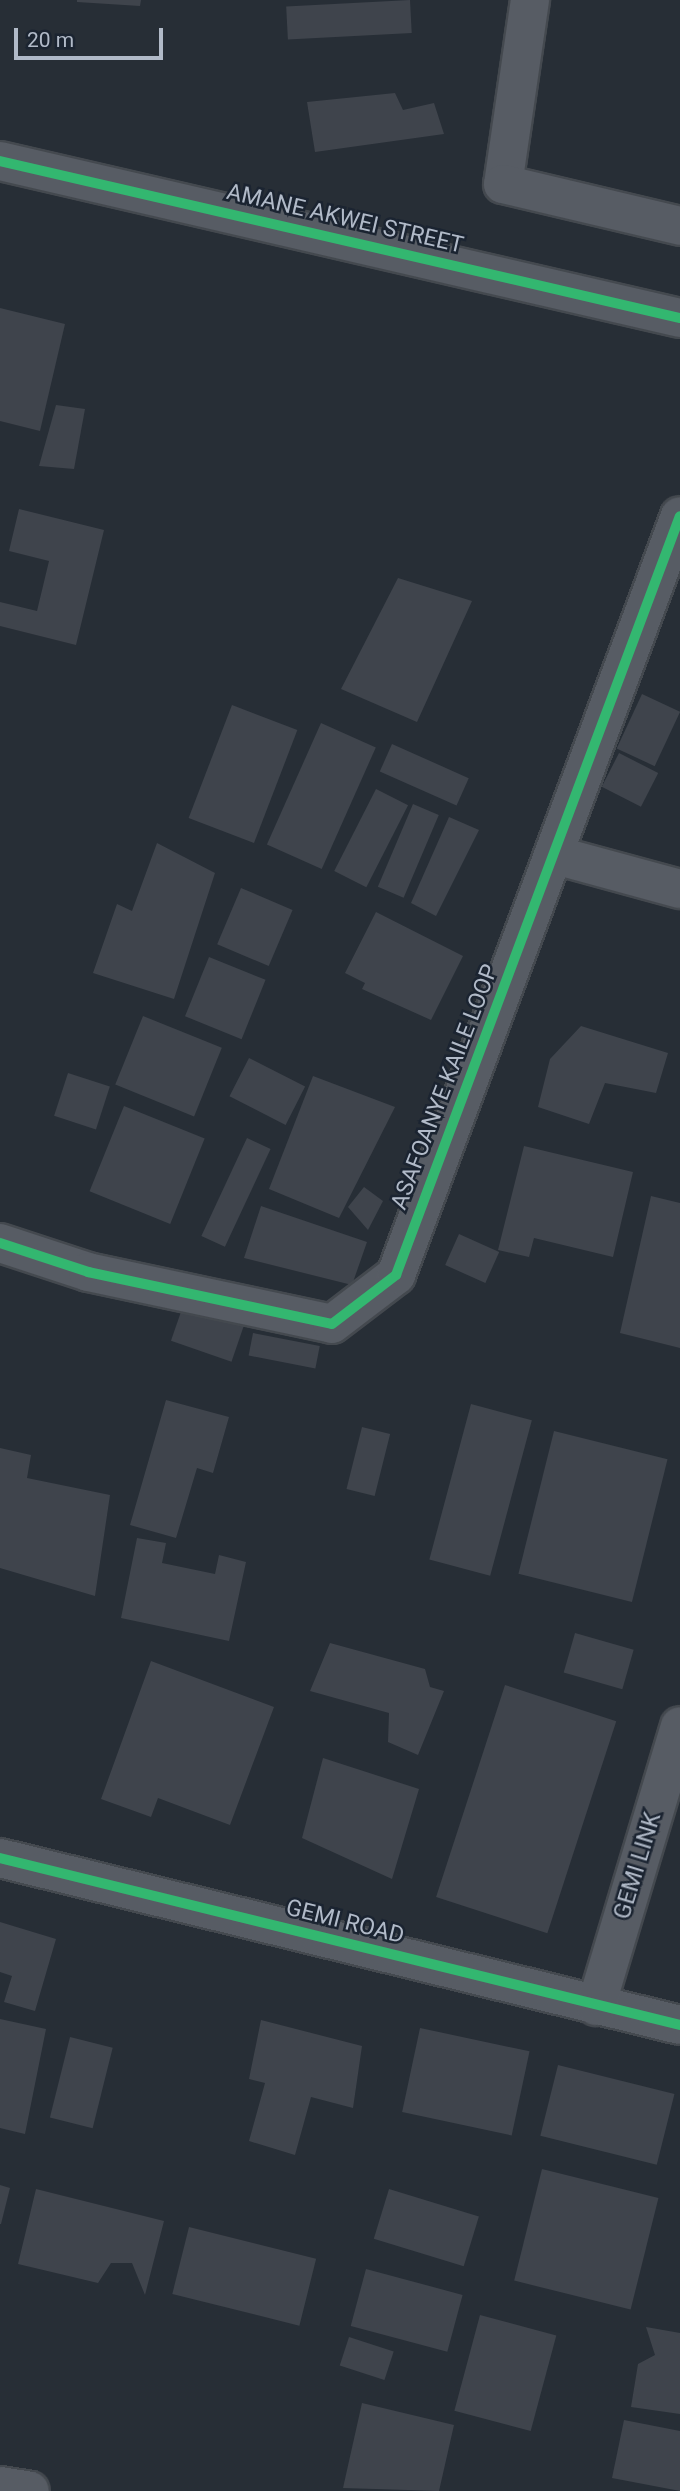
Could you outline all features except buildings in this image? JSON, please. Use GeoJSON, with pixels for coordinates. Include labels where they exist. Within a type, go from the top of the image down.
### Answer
{"type":"FeatureCollection","features":[{"type":"Feature","properties":{"kind":"street"},"geometry":{"type":"LineString","coordinates":[[530,0],[503,184],[680,226]]}},
{"type":"Feature","properties":{"kind":"street","name":"AMANE AKWEI STREET"},"geometry":{"type":"LineString","coordinates":[[0,160],[680,318]]}},
{"type":"Feature","properties":{"kind":"street","name":"ASAFOANYE KAILE LOOP"},"geometry":{"type":"LineString","coordinates":[[0,1243],[88,1272],[332,1324],[396,1275],[680,516]]}},
{"type":"Feature","properties":{"kind":"street"},"geometry":{"type":"LineString","coordinates":[[555,855],[680,889]]}},
{"type":"Feature","properties":{"kind":"street","name":"GEMI LINK"},"geometry":{"type":"LineString","coordinates":[[596,2006],[680,1726]]}},
{"type":"Feature","properties":{"kind":"street","name":"GEMI ROAD"},"geometry":{"type":"LineString","coordinates":[[0,1858],[680,2025]]}},
{"type":"Feature","properties":{"kind":"street"},"geometry":{"type":"LineString","coordinates":[[0,2486],[30,2491]]}},
{"type":"Feature","properties":{"kind":"cycle path"},"geometry":{"type":"LineString","coordinates":[[0,161],[680,318]]}},
{"type":"Feature","properties":{"kind":"cycle path"},"geometry":{"type":"LineString","coordinates":[[0,1243],[88,1272],[332,1324],[396,1275],[680,516]]}},
{"type":"Feature","properties":{"kind":"cycle path"},"geometry":{"type":"LineString","coordinates":[[0,1858],[680,2025]]}}]}
